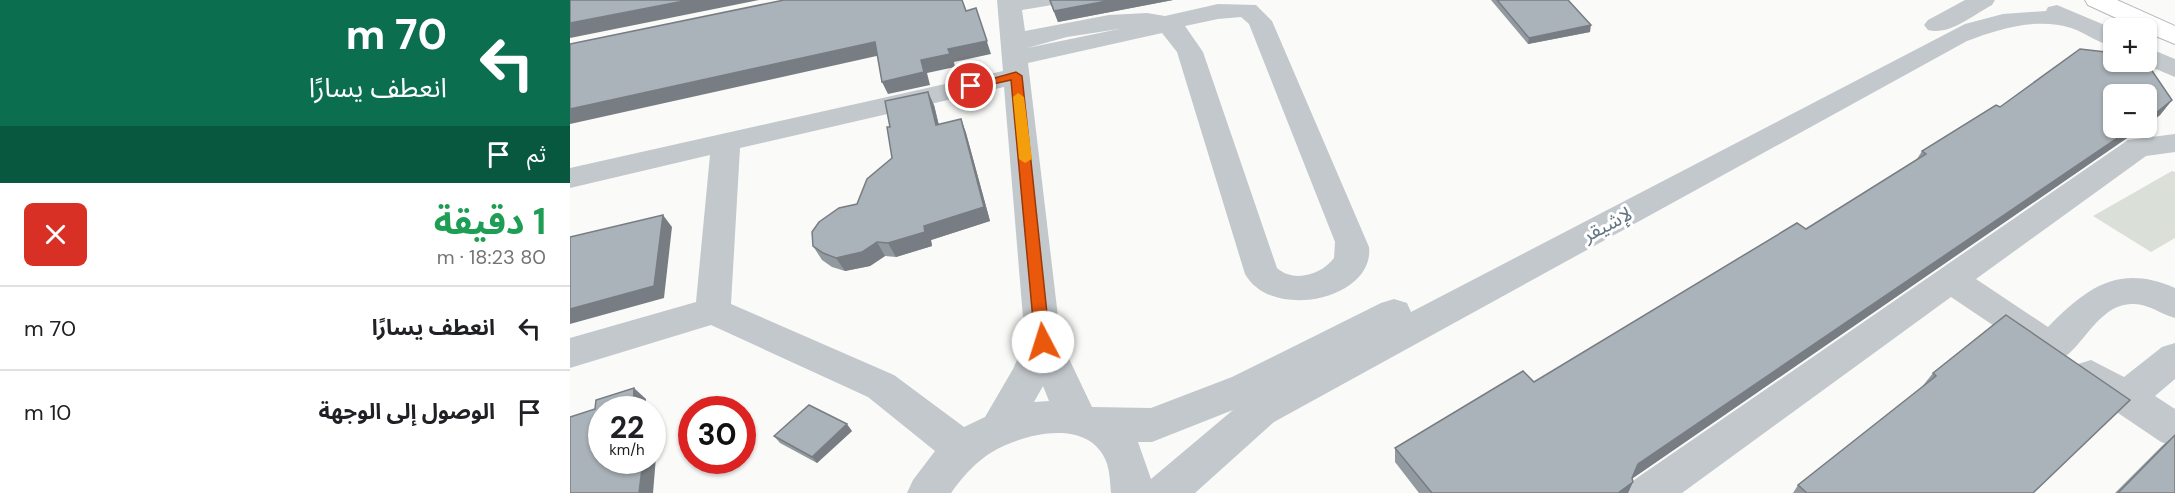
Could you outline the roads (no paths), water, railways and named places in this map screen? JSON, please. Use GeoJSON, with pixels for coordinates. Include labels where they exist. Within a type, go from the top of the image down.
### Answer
{"type":"FeatureCollection","features":[{"type":"Feature","properties":{"kind":"highway"},"geometry":{"type":"LineString","coordinates":[[2087,11],[2175,36]]}},
{"type":"Feature","properties":{"kind":"street"},"geometry":{"type":"LineString","coordinates":[[1043,0],[1009,3],[1043,342],[1084,422],[1115,441],[1129,466],[1132,493]]}},
{"type":"Feature","properties":{"kind":"street","name":"لإشيقر"},"geometry":{"type":"LineString","coordinates":[[1000,428],[1035,418],[1052,417],[1084,422],[1152,425],[1245,388],[1429,296],[1983,0]]}},
{"type":"Feature","properties":{"kind":"street"},"geometry":{"type":"LineString","coordinates":[[2031,0],[2087,11],[2103,28]]}},
{"type":"Feature","properties":{"kind":"street"},"geometry":{"type":"LineString","coordinates":[[570,178],[726,141],[1015,58],[1136,32],[1163,23],[1232,9],[1247,10],[1260,21],[1348,232],[1353,251],[1343,273],[1323,284],[1299,289],[1278,286],[1262,274],[1190,52],[1178,32],[1163,23]]}},
{"type":"Feature","properties":{"kind":"street","name":"لإشيقر"},"geometry":{"type":"LineString","coordinates":[[1165,493],[1260,410],[1958,36],[2012,18],[2087,11]]}},
{"type":"Feature","properties":{"kind":"street"},"geometry":{"type":"LineString","coordinates":[[2157,60],[2175,69]]}},
{"type":"Feature","properties":{"kind":"street"},"geometry":{"type":"LineString","coordinates":[[714,311],[726,141]]}},
{"type":"Feature","properties":{"kind":"street"},"geometry":{"type":"LineString","coordinates":[[1649,493],[2138,147],[2175,143]]}},
{"type":"Feature","properties":{"kind":"street"},"geometry":{"type":"LineString","coordinates":[[1951,280],[2175,430]]}},
{"type":"Feature","properties":{"kind":"street"},"geometry":{"type":"LineString","coordinates":[[2051,348],[2104,297],[2129,291],[2151,292],[2175,305]]}},
{"type":"Feature","properties":{"kind":"street"},"geometry":{"type":"LineString","coordinates":[[570,353],[714,311],[881,386],[963,450]]}},
{"type":"Feature","properties":{"kind":"street"},"geometry":{"type":"LineString","coordinates":[[928,493],[943,469],[963,450],[1000,428],[1030,375],[1043,342]]}},
{"type":"Feature","properties":{"kind":"street"},"geometry":{"type":"LineString","coordinates":[[2125,398],[2175,358]]}}]}
